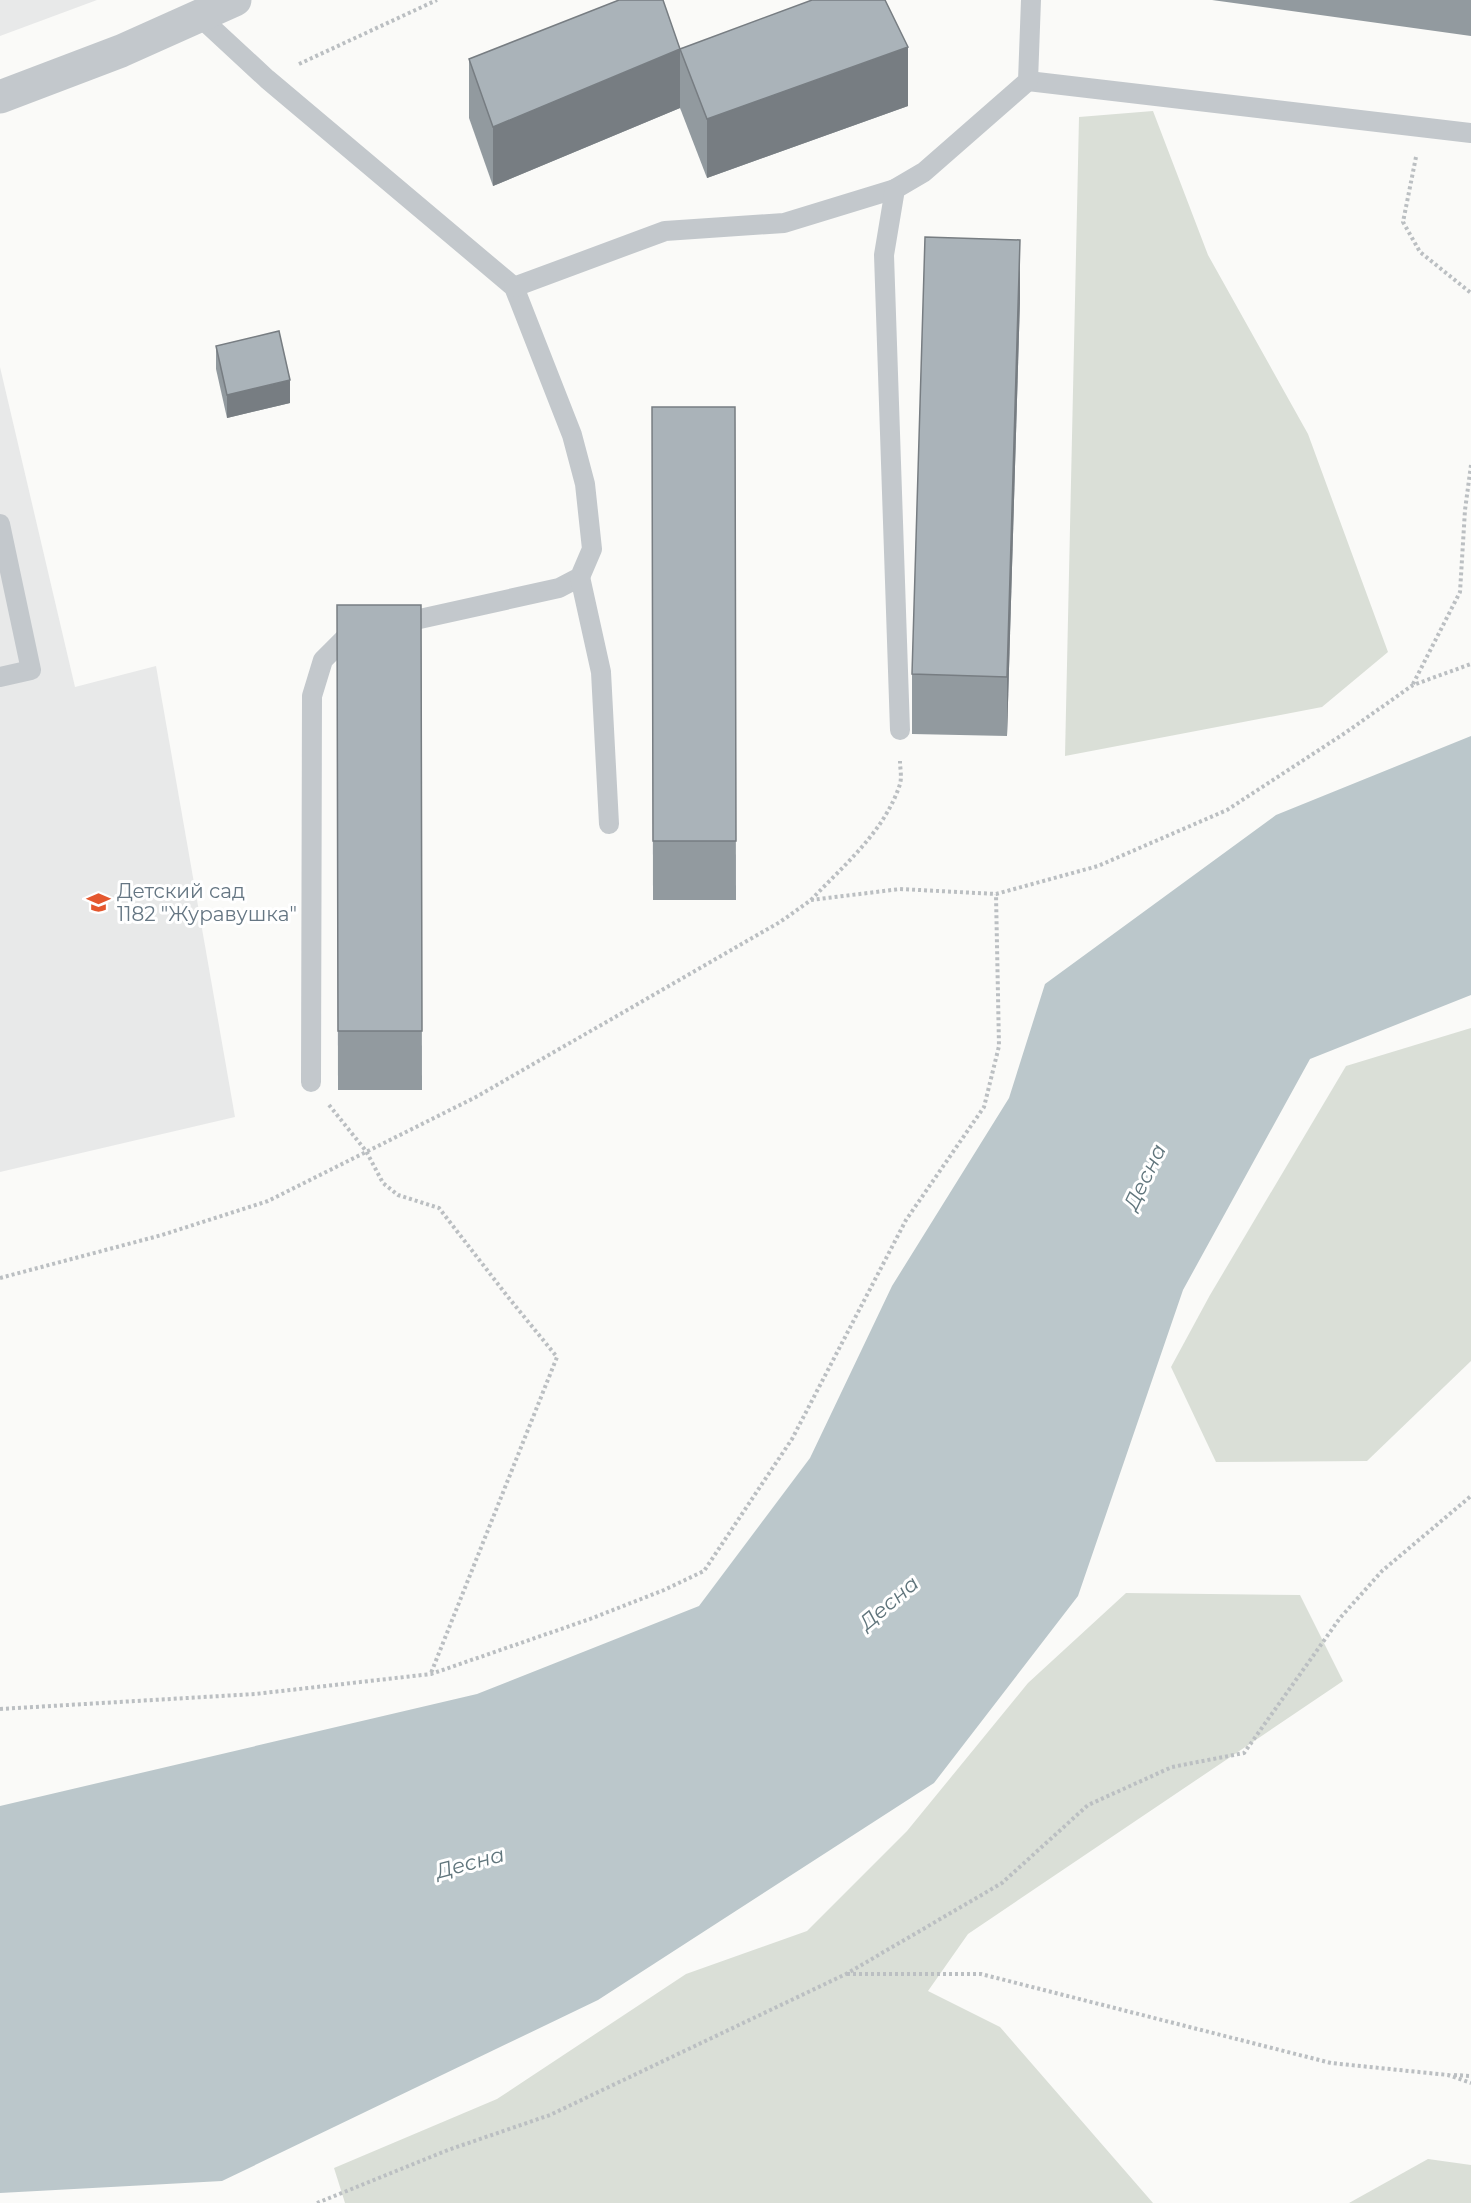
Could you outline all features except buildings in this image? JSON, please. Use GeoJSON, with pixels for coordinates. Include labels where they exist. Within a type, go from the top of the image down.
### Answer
{"type":"FeatureCollection","features":[{"type":"Feature","properties":{"kind":"street"},"geometry":{"type":"LineString","coordinates":[[0,97],[120,51],[235,0]]}},
{"type":"Feature","properties":{"kind":"lane"},"geometry":{"type":"LineString","coordinates":[[514,287],[664,231],[784,223],[895,189],[924,172],[1028,81],[1031,0]]}},
{"type":"Feature","properties":{"kind":"lane"},"geometry":{"type":"LineString","coordinates":[[200,17],[267,79],[514,287],[572,435],[585,484],[592,549],[580,577],[601,672],[609,824]]}},
{"type":"Feature","properties":{"kind":"lane"},"geometry":{"type":"LineString","coordinates":[[1028,81],[1471,132]]}},
{"type":"Feature","properties":{"kind":"lane"},"geometry":{"type":"LineString","coordinates":[[895,189],[884,255],[900,730]]}},
{"type":"Feature","properties":{"kind":"lane"},"geometry":{"type":"LineString","coordinates":[[0,524],[32,670],[0,677]]}},
{"type":"Feature","properties":{"kind":"lane"},"geometry":{"type":"LineString","coordinates":[[311,1082],[312,696],[322,660],[348,635],[559,588],[580,577]]}},
{"type":"Feature","properties":{"kind":"path"},"geometry":{"type":"LineString","coordinates":[[267,79],[437,0]]}},
{"type":"Feature","properties":{"kind":"path"},"geometry":{"type":"LineString","coordinates":[[1422,127],[1403,222],[1420,252],[1471,293]]}},
{"type":"Feature","properties":{"kind":"path"},"geometry":{"type":"LineString","coordinates":[[1413,685],[1460,592],[1471,465]]}},
{"type":"Feature","properties":{"kind":"path"},"geometry":{"type":"LineString","coordinates":[[810,900],[900,889],[996,894],[1098,866],[1227,810],[1345,733],[1413,685],[1471,664]]}},
{"type":"Feature","properties":{"kind":"path"},"geometry":{"type":"LineString","coordinates":[[0,1278],[162,1235],[268,1201],[476,1097],[780,922],[810,900],[865,843],[885,817],[900,782],[900,730]]}},
{"type":"Feature","properties":{"kind":"path"},"geometry":{"type":"LineString","coordinates":[[0,1709],[255,1694],[430,1674],[590,1619],[664,1590],[704,1571],[792,1439],[906,1220],[984,1107],[999,1046],[996,894]]}},
{"type":"Feature","properties":{"kind":"path"},"geometry":{"type":"LineString","coordinates":[[311,1082],[366,1151],[383,1183],[398,1196],[439,1208],[557,1357],[430,1674]]}},
{"type":"Feature","properties":{"kind":"path"},"geometry":{"type":"LineString","coordinates":[[317,2203],[448,2150],[550,2115],[846,1974],[1002,1883],[1088,1805],[1172,1767],[1244,1754],[1340,1618],[1382,1571],[1471,1496]]}},
{"type":"Feature","properties":{"kind":"path"},"geometry":{"type":"LineString","coordinates":[[846,1974],[981,1974],[1332,2063],[1471,2076]]}},
{"type":"Feature","properties":{"kind":"path"},"geometry":{"type":"LineString","coordinates":[[1448,2075],[1471,2083]]}},
{"type":"Feature","properties":{"kind":"shaded area"},"geometry":{"type":"Polygon","coordinates":[[[0,0],[97,0],[0,36],[0,0]]]}},
{"type":"Feature","properties":{"kind":"shaded area"},"geometry":{"type":"Polygon","coordinates":[[[1153,111],[1208,255],[1308,434],[1388,652],[1322,707],[1065,756],[1079,117],[1153,111]]]}},
{"type":"Feature","properties":{"kind":"shaded area","name":"Детский сад 1182 \"Журавушка\""},"geometry":{"type":"Polygon","coordinates":[[[0,367],[75,687],[156,666],[235,1117],[0,1172],[0,367]]]}},
{"type":"Feature","properties":{"kind":"shaded area"},"geometry":{"type":"Polygon","coordinates":[[[1471,1028],[1471,1361],[1367,1461],[1216,1462],[1171,1367],[1210,1295],[1346,1066],[1471,1028]]]}},
{"type":"Feature","properties":{"kind":"shaded area"},"geometry":{"type":"Polygon","coordinates":[[[1126,1593],[1300,1595],[1343,1681],[968,1934],[928,1991],[1000,2027],[1153,2203],[345,2203],[334,2168],[497,2099],[686,1974],[807,1931],[907,1831],[1028,1683],[1126,1593]]]}},
{"type":"Feature","properties":{"kind":"shaded area"},"geometry":{"type":"Polygon","coordinates":[[[1428,2159],[1471,2165],[1471,2203],[1349,2203],[1428,2159]]]}},
{"type":"Feature","properties":{"kind":"water","name":"Десна"},"geometry":{"type":"Polygon","coordinates":[[[1471,736],[1471,995],[1310,1059],[1183,1290],[1078,1596],[934,1783],[598,2000],[222,2181],[0,2193],[0,1806],[477,1694],[699,1606],[810,1458],[892,1286],[1009,1098],[1045,984],[1276,815],[1471,736]]]}},
{"type":"Feature","properties":{"kind":"place","name":"Детский сад 1182 \"Журавушка\""},"geometry":{"type":"Point","coordinates":[99,902]}}]}
